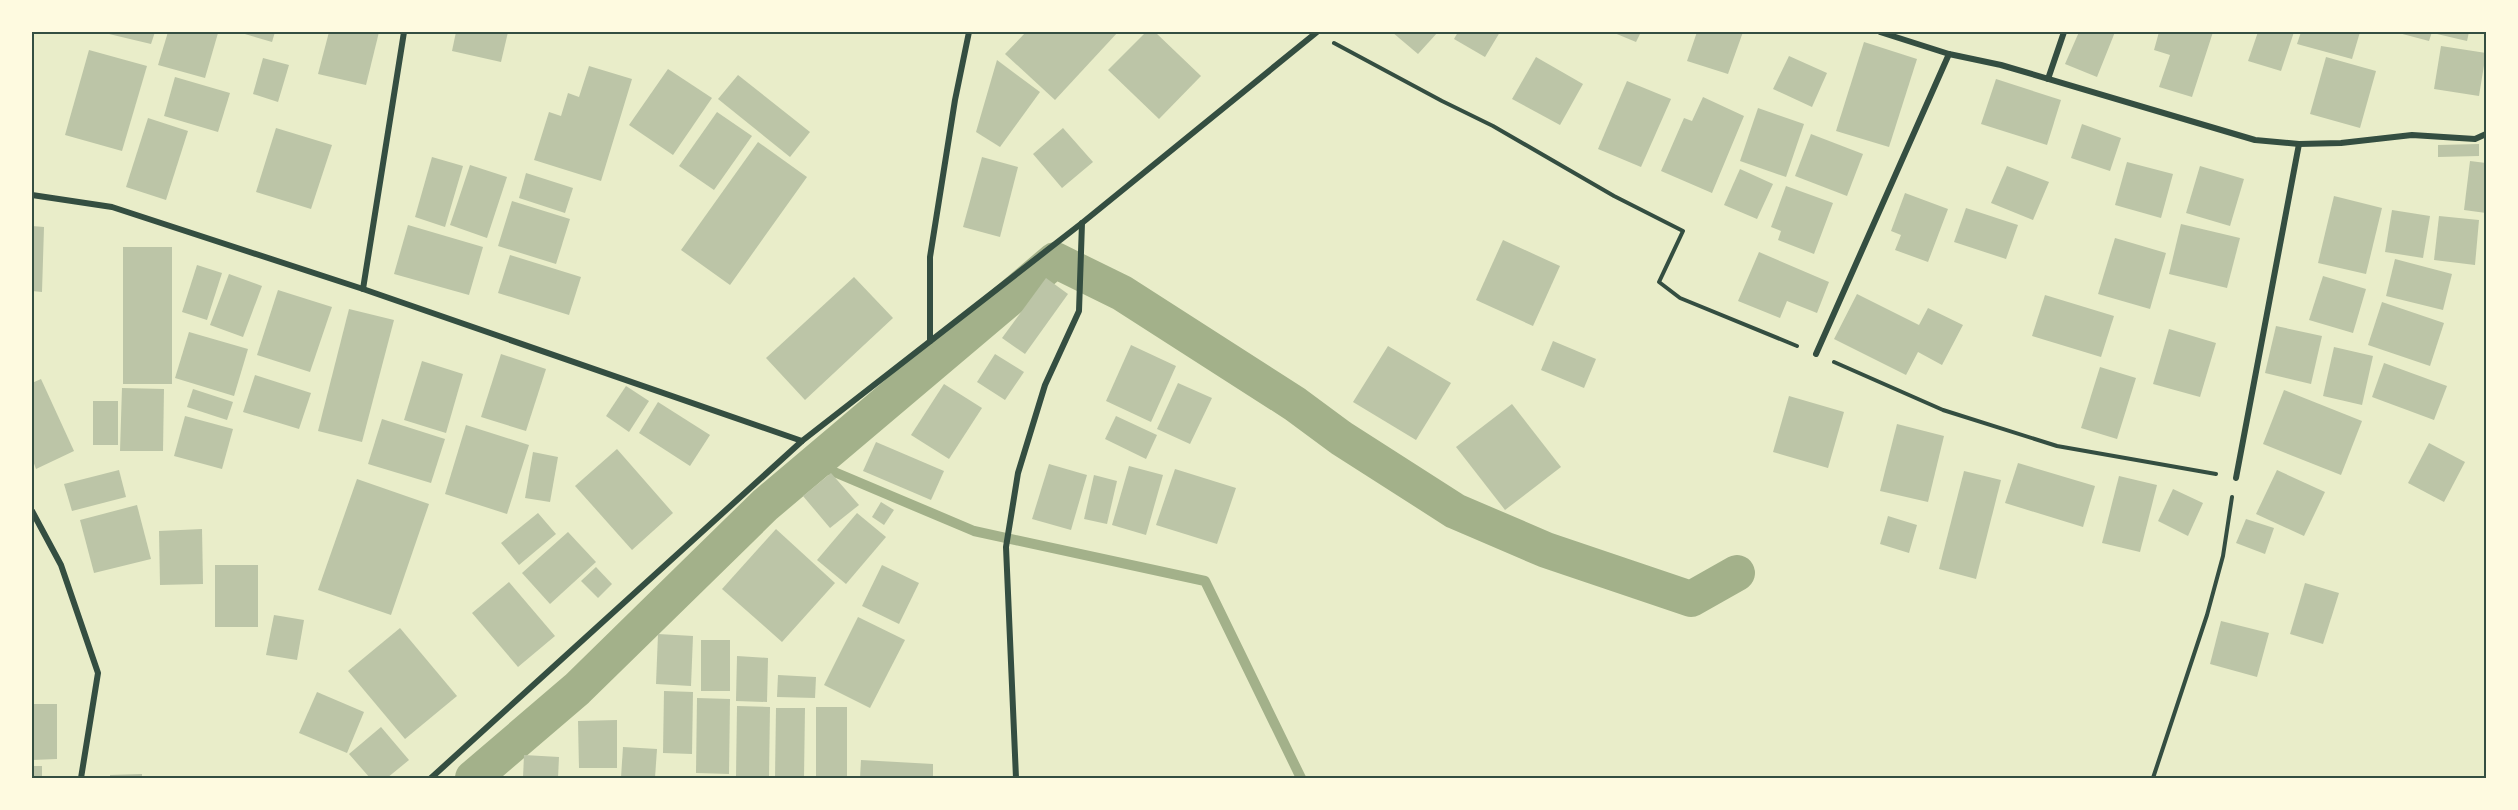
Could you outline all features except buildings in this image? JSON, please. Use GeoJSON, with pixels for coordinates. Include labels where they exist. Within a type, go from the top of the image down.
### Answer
{"type":"FeatureCollection","features":[{"type":"Feature","properties":{"kind":"street"},"geometry":{"type":"LineString","coordinates":[[363,289],[404,32]]}},
{"type":"Feature","properties":{"kind":"street"},"geometry":{"type":"LineString","coordinates":[[930,341],[930,256],[955,100],[969,32]]}},
{"type":"Feature","properties":{"kind":"street"},"geometry":{"type":"LineString","coordinates":[[431,778],[802,441],[1082,223],[1317,32]]}},
{"type":"Feature","properties":{"kind":"street"},"geometry":{"type":"LineString","coordinates":[[1880,32],[1949,54],[2048,79],[2255,140],[2298,144],[2341,143],[2412,135],[2475,139],[2487,134]]}},
{"type":"Feature","properties":{"kind":"street"},"geometry":{"type":"LineString","coordinates":[[2048,79],[2064,32]]}},
{"type":"Feature","properties":{"kind":"street"},"geometry":{"type":"LineString","coordinates":[[1815,354],[1949,54]]}},
{"type":"Feature","properties":{"kind":"street"},"geometry":{"type":"LineString","coordinates":[[2236,478],[2298,144]]}},
{"type":"Feature","properties":{"kind":"street"},"geometry":{"type":"LineString","coordinates":[[32,195],[112,207],[363,289],[802,441]]}},
{"type":"Feature","properties":{"kind":"street"},"geometry":{"type":"LineString","coordinates":[[1016,778],[1006,547],[1008,528],[1018,473],[1045,385],[1079,311],[1082,223]]}},
{"type":"Feature","properties":{"kind":"street"},"geometry":{"type":"LineString","coordinates":[[32,511],[61,564],[98,673],[81,778]]}},
{"type":"Feature","properties":{"kind":"path"},"geometry":{"type":"LineString","coordinates":[[1326,37],[1343,49],[1494,126],[1614,196],[1683,231],[1659,282],[1680,298],[1943,410],[2057,446],[2236,478],[2223,556],[2153,778]]}},
{"type":"Feature","properties":{"kind":"waterway"},"geometry":{"type":"LineString","coordinates":[[473,778],[577,689],[765,505],[1055,260],[1122,293],[1295,404],[1341,438],[1455,511],[1546,550],[1691,599],[1737,573]]}},
{"type":"Feature","properties":{"kind":"waterway"},"geometry":{"type":"LineString","coordinates":[[813,463],[974,531],[1205,581],[1301,778]]}}]}
